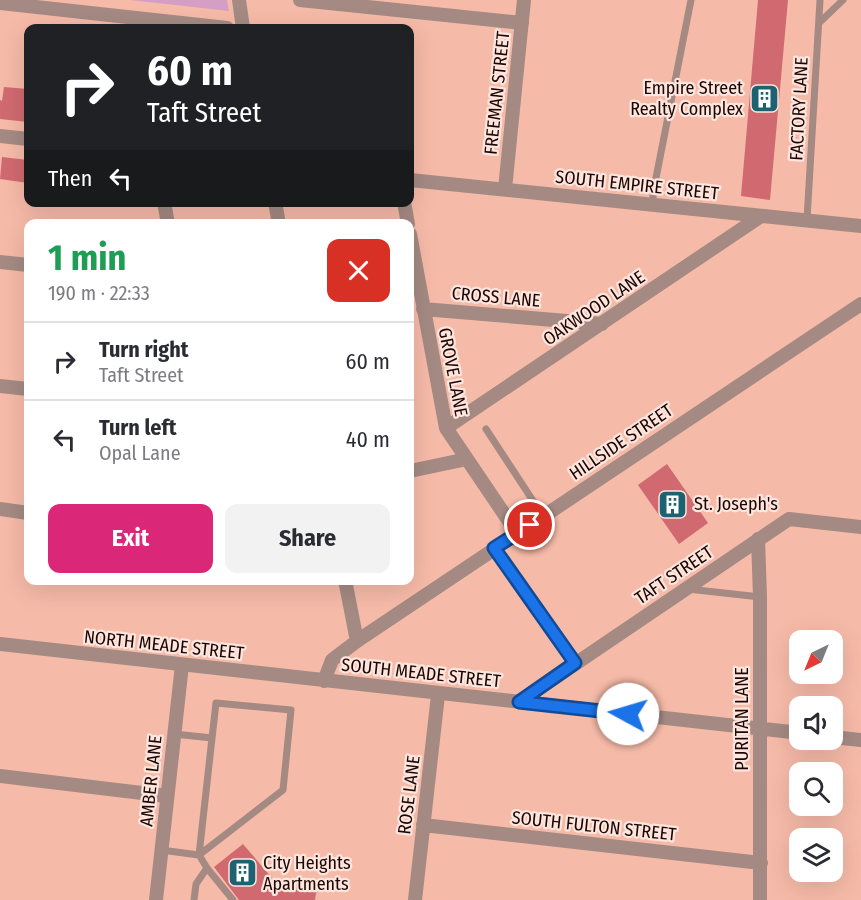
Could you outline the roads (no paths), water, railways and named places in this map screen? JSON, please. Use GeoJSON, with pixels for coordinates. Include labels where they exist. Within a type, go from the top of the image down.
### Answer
{"type":"FeatureCollection","features":[{"type":"Feature","properties":{"kind":"street"},"geometry":{"type":"LineString","coordinates":[[239,0],[242,24]]}},
{"type":"Feature","properties":{"kind":"street"},"geometry":{"type":"LineString","coordinates":[[300,0],[522,23]]}},
{"type":"Feature","properties":{"kind":"street","name":"FREEMAN STREET"},"geometry":{"type":"LineString","coordinates":[[505,189],[524,0]]}},
{"type":"Feature","properties":{"kind":"street"},"geometry":{"type":"LineString","coordinates":[[0,3],[149,24]]}},
{"type":"Feature","properties":{"kind":"street"},"geometry":{"type":"LineString","coordinates":[[0,136],[24,139]]}},
{"type":"Feature","properties":{"kind":"street","name":"SOUTH EMPIRE STREET"},"geometry":{"type":"LineString","coordinates":[[414,180],[861,226]]}},
{"type":"Feature","properties":{"kind":"street","name":"OAKWOOD LANE"},"geometry":{"type":"LineString","coordinates":[[446,428],[762,216]]}},
{"type":"Feature","properties":{"kind":"street","name":"GROVE LANE"},"geometry":{"type":"LineString","coordinates":[[414,257],[446,428],[517,533]]}},
{"type":"Feature","properties":{"kind":"street"},"geometry":{"type":"LineString","coordinates":[[0,262],[24,265]]}},
{"type":"Feature","properties":{"kind":"street","name":"HILLSIDE STREET"},"geometry":{"type":"LineString","coordinates":[[324,681],[332,660],[357,641],[861,304]]}},
{"type":"Feature","properties":{"kind":"street","name":"CROSS LANE"},"geometry":{"type":"LineString","coordinates":[[423,309],[602,324]]}},
{"type":"Feature","properties":{"kind":"street"},"geometry":{"type":"LineString","coordinates":[[0,386],[24,389]]}},
{"type":"Feature","properties":{"kind":"street"},"geometry":{"type":"LineString","coordinates":[[414,470],[467,459]]}},
{"type":"Feature","properties":{"kind":"street"},"geometry":{"type":"LineString","coordinates":[[0,509],[24,512]]}},
{"type":"Feature","properties":{"kind":"street","name":"TAFT STREET"},"geometry":{"type":"LineString","coordinates":[[519,702],[789,519],[861,527]]}},
{"type":"Feature","properties":{"kind":"street","name":"PURITAN LANE"},"geometry":{"type":"LineString","coordinates":[[758,539],[760,900]]}},
{"type":"Feature","properties":{"kind":"street"},"geometry":{"type":"LineString","coordinates":[[494,548],[575,663]]}},
{"type":"Feature","properties":{"kind":"street"},"geometry":{"type":"LineString","coordinates":[[346,585],[357,641]]}},
{"type":"Feature","properties":{"kind":"street","name":"NORTH MEADE STREET"},"geometry":{"type":"LineString","coordinates":[[0,644],[324,681]]}},
{"type":"Feature","properties":{"kind":"street","name":"AMBER LANE"},"geometry":{"type":"LineString","coordinates":[[156,900],[182,665]]}},
{"type":"Feature","properties":{"kind":"street","name":"SOUTH MEADE STREET"},"geometry":{"type":"LineString","coordinates":[[324,681],[789,732]]}},
{"type":"Feature","properties":{"kind":"street","name":"ROSE LANE"},"geometry":{"type":"LineString","coordinates":[[415,900],[438,695]]}},
{"type":"Feature","properties":{"kind":"street"},"geometry":{"type":"LineString","coordinates":[[843,738],[861,740]]}},
{"type":"Feature","properties":{"kind":"street"},"geometry":{"type":"LineString","coordinates":[[0,777],[167,796]]}},
{"type":"Feature","properties":{"kind":"street","name":"SOUTH FULTON STREET"},"geometry":{"type":"LineString","coordinates":[[423,825],[761,863]]}},
{"type":"Feature","properties":{"kind":"lane"},"geometry":{"type":"LineString","coordinates":[[652,205],[691,0]]}},
{"type":"Feature","properties":{"kind":"lane","name":"FACTORY LANE"},"geometry":{"type":"LineString","coordinates":[[807,219],[820,0]]}},
{"type":"Feature","properties":{"kind":"lane"},"geometry":{"type":"LineString","coordinates":[[819,23],[843,0]]}},
{"type":"Feature","properties":{"kind":"lane"},"geometry":{"type":"LineString","coordinates":[[486,429],[543,516]]}},
{"type":"Feature","properties":{"kind":"lane"},"geometry":{"type":"LineString","coordinates":[[686,589],[760,597]]}},
{"type":"Feature","properties":{"kind":"lane"},"geometry":{"type":"LineString","coordinates":[[161,850],[199,855],[283,789],[291,710],[216,703],[199,855],[233,900]]}},
{"type":"Feature","properties":{"kind":"lane"},"geometry":{"type":"LineString","coordinates":[[174,734],[212,738]]}},
{"type":"Feature","properties":{"kind":"lane"},"geometry":{"type":"LineString","coordinates":[[194,900],[196,884],[207,868]]}},
{"type":"Feature","properties":{"kind":"place","name":"Empire Street Realty Complex"},"geometry":{"type":"Point","coordinates":[764,98]}},
{"type":"Feature","properties":{"kind":"place","name":"St. Joseph's"},"geometry":{"type":"Point","coordinates":[673,504]}},
{"type":"Feature","properties":{"kind":"place","name":"City Heights Apartments"},"geometry":{"type":"Point","coordinates":[242,873]}}]}
